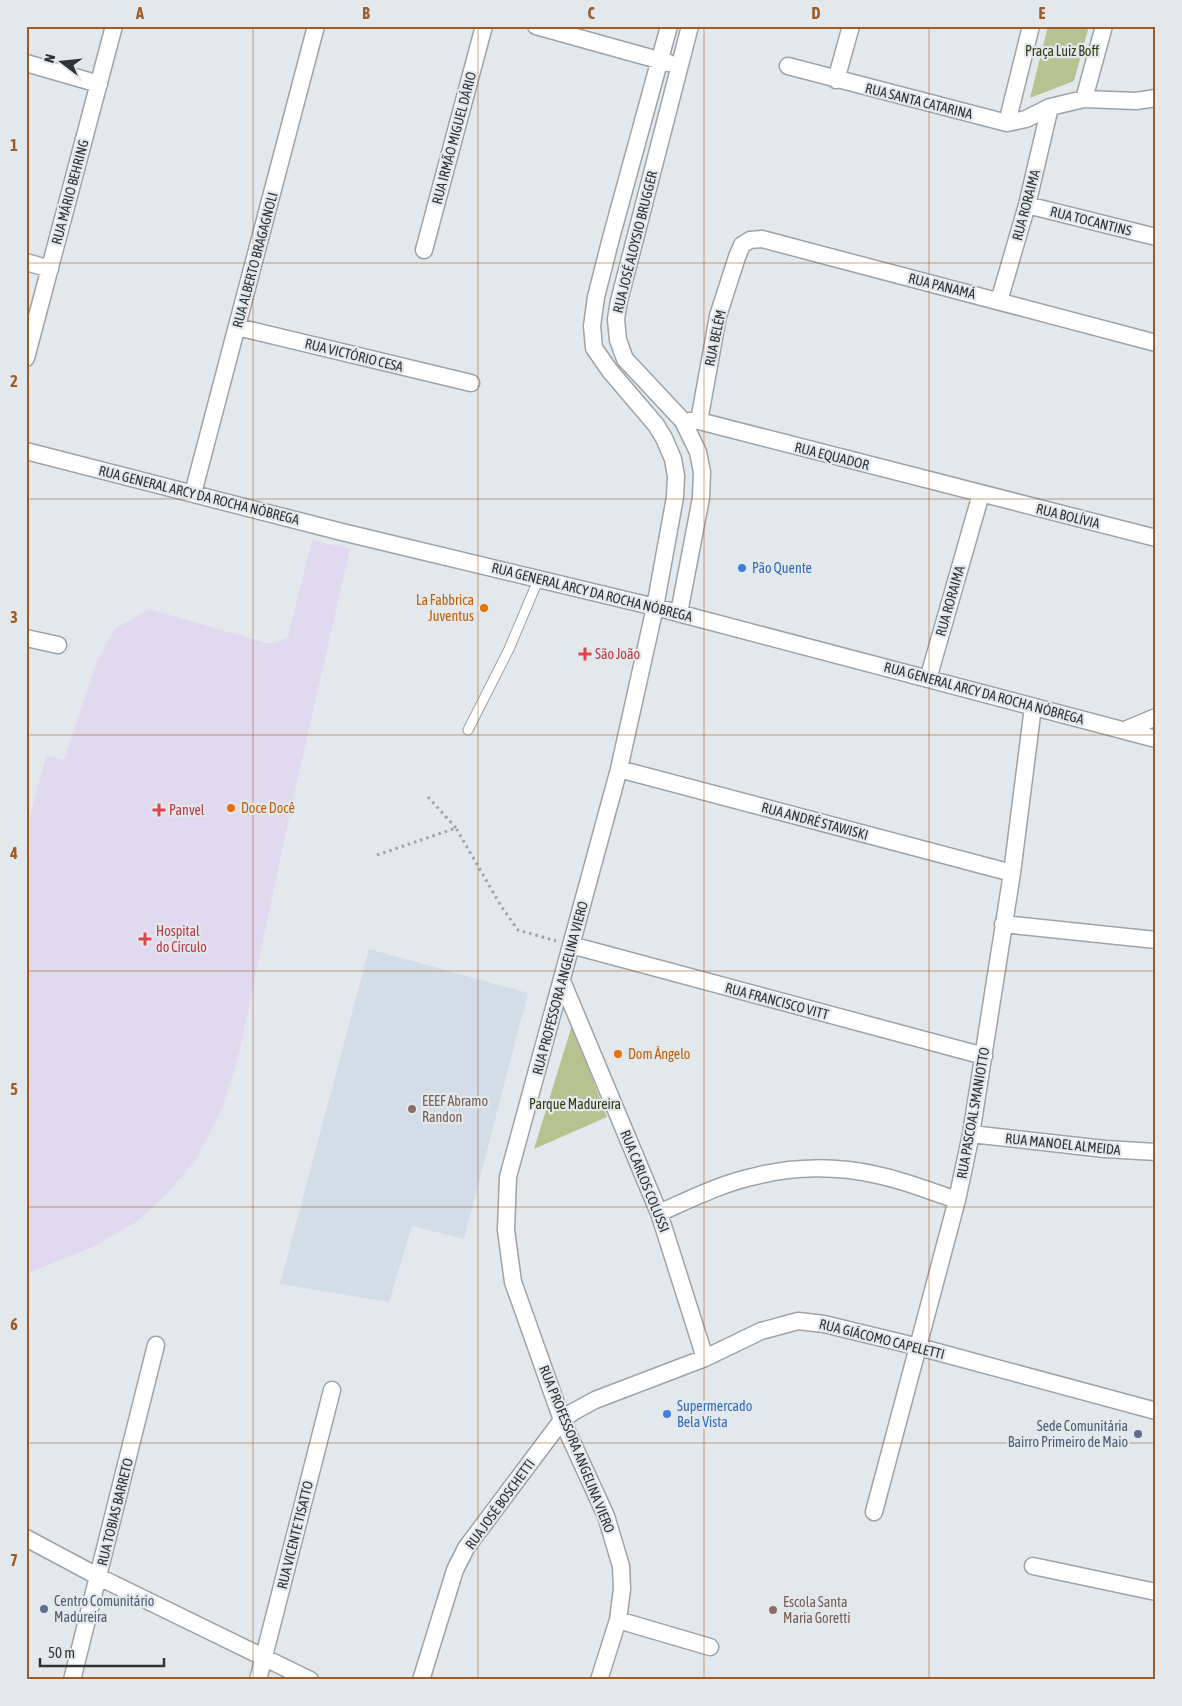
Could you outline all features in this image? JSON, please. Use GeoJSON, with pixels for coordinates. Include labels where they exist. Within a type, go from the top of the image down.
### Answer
{"type":"FeatureCollection","features":[{"type":"Feature","properties":{"kind":"street","name":"RUA MÁRIO BEHRING"},"geometry":{"type":"LineString","coordinates":[[26,358],[114,26]]}},
{"type":"Feature","properties":{"kind":"street","name":"RUA ALBERTO BRAGAGNOLI"},"geometry":{"type":"LineString","coordinates":[[193,493],[316,26]]}},
{"type":"Feature","properties":{"kind":"street","name":"RUA IRMÃO MIGUEL DÁRIO"},"geometry":{"type":"LineString","coordinates":[[424,250],[484,26]]}},
{"type":"Feature","properties":{"kind":"street"},"geometry":{"type":"LineString","coordinates":[[536,26],[680,66]]}},
{"type":"Feature","properties":{"kind":"street","name":"RUA JOSÉ ALOYSIO BRUGGER"},"geometry":{"type":"LineString","coordinates":[[655,607],[675,496],[676,476],[673,459],[656,425],[610,371],[594,348],[592,326],[596,297],[610,238],[669,26]]}},
{"type":"Feature","properties":{"kind":"street","name":"RUA JOSÉ ALOYSIO BRUGGER"},"geometry":{"type":"LineString","coordinates":[[679,613],[701,498],[702,472],[698,452],[691,421],[625,359],[618,340],[616,319],[618,302],[690,26]]}},
{"type":"Feature","properties":{"kind":"street"},"geometry":{"type":"LineString","coordinates":[[836,80],[852,26]]}},
{"type":"Feature","properties":{"kind":"street"},"geometry":{"type":"LineString","coordinates":[[1007,123],[1031,26]]}},
{"type":"Feature","properties":{"kind":"street"},"geometry":{"type":"LineString","coordinates":[[1084,99],[1104,26]]}},
{"type":"Feature","properties":{"kind":"street"},"geometry":{"type":"LineString","coordinates":[[26,63],[99,84]]}},
{"type":"Feature","properties":{"kind":"street","name":"RUA SANTA CATARINA"},"geometry":{"type":"LineString","coordinates":[[788,66],[1007,123],[1026,119],[1050,107],[1084,99],[1136,101],[1156,98]]}},
{"type":"Feature","properties":{"kind":"street","name":"RUA RORAIMA"},"geometry":{"type":"LineString","coordinates":[[999,301],[1027,204],[1050,107]]}},
{"type":"Feature","properties":{"kind":"street","name":"RUA TOCANTINS"},"geometry":{"type":"LineString","coordinates":[[1027,204],[1156,237]]}},
{"type":"Feature","properties":{"kind":"street"},"geometry":{"type":"LineString","coordinates":[[610,238],[633,245]]}},
{"type":"Feature","properties":{"kind":"street","name":"RUA PANAMÁ"},"geometry":{"type":"LineString","coordinates":[[737,257],[742,245],[750,240],[762,239],[1156,343]]}},
{"type":"Feature","properties":{"kind":"street","name":"RUA BELÉM"},"geometry":{"type":"LineString","coordinates":[[691,421],[718,316],[737,257]]}},
{"type":"Feature","properties":{"kind":"street"},"geometry":{"type":"LineString","coordinates":[[26,262],[50,269]]}},
{"type":"Feature","properties":{"kind":"street"},"geometry":{"type":"LineString","coordinates":[[596,297],[618,302]]}},
{"type":"Feature","properties":{"kind":"street","name":"RUA VICTÓRIO CESA"},"geometry":{"type":"LineString","coordinates":[[237,326],[471,383]]}},
{"type":"Feature","properties":{"kind":"street"},"geometry":{"type":"LineString","coordinates":[[610,371],[625,359]]}},
{"type":"Feature","properties":{"kind":"street"},"geometry":{"type":"LineString","coordinates":[[656,425],[691,421]]}},
{"type":"Feature","properties":{"kind":"street","name":"RUA EQUADOR"},"geometry":{"type":"LineString","coordinates":[[691,421],[981,494]]}},
{"type":"Feature","properties":{"kind":"street","name":"RUA GENERAL ARCY DA ROCHA NÓBREGA"},"geometry":{"type":"LineString","coordinates":[[26,451],[342,532],[679,613],[1156,739]]}},
{"type":"Feature","properties":{"kind":"street","name":"RUA RORAIMA"},"geometry":{"type":"LineString","coordinates":[[928,679],[981,494]]}},
{"type":"Feature","properties":{"kind":"street","name":"RUA BOLÍVIA"},"geometry":{"type":"LineString","coordinates":[[981,494],[1156,538]]}},
{"type":"Feature","properties":{"kind":"street"},"geometry":{"type":"LineString","coordinates":[[675,496],[701,498]]}},
{"type":"Feature","properties":{"kind":"street","name":"RUA PROFESSORA ANGELINA VIERO"},"geometry":{"type":"LineString","coordinates":[[599,1680],[618,1620],[622,1589],[621,1566],[606,1516],[562,1420],[513,1282],[506,1230],[508,1177],[619,769],[655,607]]}},
{"type":"Feature","properties":{"kind":"street"},"geometry":{"type":"LineString","coordinates":[[26,638],[58,645]]}},
{"type":"Feature","properties":{"kind":"street","name":"RUA PASCOAL SMANIOTTO"},"geometry":{"type":"LineString","coordinates":[[874,1512],[957,1200],[971,1134],[1012,873],[1033,707]]}},
{"type":"Feature","properties":{"kind":"street"},"geometry":{"type":"LineString","coordinates":[[1125,730],[1156,716]]}},
{"type":"Feature","properties":{"kind":"street","name":"RUA ANDRÉ STAWISKI"},"geometry":{"type":"LineString","coordinates":[[619,769],[1012,873]]}},
{"type":"Feature","properties":{"kind":"street"},"geometry":{"type":"LineString","coordinates":[[1003,924],[1156,940]]}},
{"type":"Feature","properties":{"kind":"street","name":"RUA FRANCISCO VITT"},"geometry":{"type":"LineString","coordinates":[[572,945],[984,1056]]}},
{"type":"Feature","properties":{"kind":"street","name":"RUA CARLOS COLUSSI"},"geometry":{"type":"LineString","coordinates":[[562,982],[659,1213],[705,1358]]}},
{"type":"Feature","properties":{"kind":"street","name":"RUA MANOEL ALMEIDA"},"geometry":{"type":"LineString","coordinates":[[971,1134],[1105,1149],[1156,1152]]}},
{"type":"Feature","properties":{"kind":"street"},"geometry":{"type":"LineString","coordinates":[[659,1213],[728,1184],[756,1175],[796,1169],[840,1169],[878,1175],[957,1200]]}},
{"type":"Feature","properties":{"kind":"street","name":"RUA GIÁCOMO CAPELETTI"},"geometry":{"type":"LineString","coordinates":[[562,1420],[595,1400],[705,1358],[761,1331],[798,1321],[824,1324],[918,1347],[1156,1411]]}},
{"type":"Feature","properties":{"kind":"street","name":"RUA TOBIAS BARRETO"},"geometry":{"type":"LineString","coordinates":[[72,1680],[156,1345]]}},
{"type":"Feature","properties":{"kind":"street","name":"RUA VICENTE TISATTO"},"geometry":{"type":"LineString","coordinates":[[258,1680],[332,1390]]}},
{"type":"Feature","properties":{"kind":"street","name":"RUA JOSÉ BOSCHETTI"},"geometry":{"type":"LineString","coordinates":[[421,1680],[455,1570],[466,1548],[562,1420]]}},
{"type":"Feature","properties":{"kind":"street"},"geometry":{"type":"LineString","coordinates":[[26,1538],[99,1577],[310,1680]]}},
{"type":"Feature","properties":{"kind":"street"},"geometry":{"type":"LineString","coordinates":[[1033,1566],[1156,1592]]}},
{"type":"Feature","properties":{"kind":"street"},"geometry":{"type":"LineString","coordinates":[[618,1620],[710,1647]]}},
{"type":"Feature","properties":{"kind":"lane"},"geometry":{"type":"LineString","coordinates":[[468,730],[509,649],[539,578]]}},
{"type":"Feature","properties":{"kind":"path"},"geometry":{"type":"LineString","coordinates":[[428,798],[456,828],[501,906],[518,930],[572,945]]}},
{"type":"Feature","properties":{"kind":"path"},"geometry":{"type":"LineString","coordinates":[[377,855],[456,828]]}},
{"type":"Feature","properties":{"kind":"shaded area","name":"Hospital do Círculo"},"geometry":{"type":"Polygon","coordinates":[[[312,540],[350,549],[293,799],[238,1058],[221,1111],[197,1158],[166,1195],[136,1222],[93,1247],[26,1274],[26,820],[30,817],[46,756],[64,760],[97,661],[115,629],[149,609],[266,643],[276,643],[288,637],[312,540]]]}},
{"type":"Feature","properties":{"kind":"shaded area","name":"EEEF Abramo Randon"},"geometry":{"type":"Polygon","coordinates":[[[369,949],[528,993],[464,1239],[412,1226],[389,1302],[280,1284],[369,949]]]}},
{"type":"Feature","properties":{"kind":"green space","name":"Praça Luiz Boff"},"geometry":{"type":"Polygon","coordinates":[[[1048,26],[1089,26],[1074,81],[1030,98],[1048,26]]]}},
{"type":"Feature","properties":{"kind":"green space","name":"Parque Madureira"},"geometry":{"type":"Polygon","coordinates":[[[572,1025],[607,1117],[534,1149],[572,1025]]]}},
{"type":"Feature","properties":{"kind":"place","name":"Pão Quente"},"geometry":{"type":"Point","coordinates":[742,568]}},
{"type":"Feature","properties":{"kind":"place","name":"La Fabbrica Juventus"},"geometry":{"type":"Point","coordinates":[484,608]}},
{"type":"Feature","properties":{"kind":"place","name":"São João"},"geometry":{"type":"Point","coordinates":[585,654]}},
{"type":"Feature","properties":{"kind":"place","name":"Doce Docê"},"geometry":{"type":"Point","coordinates":[231,808]}},
{"type":"Feature","properties":{"kind":"place","name":"Panvel"},"geometry":{"type":"Point","coordinates":[159,810]}},
{"type":"Feature","properties":{"kind":"place","name":"Hospital do Círculo"},"geometry":{"type":"Point","coordinates":[145,939]}},
{"type":"Feature","properties":{"kind":"place","name":"Dom Ângelo"},"geometry":{"type":"Point","coordinates":[618,1054]}},
{"type":"Feature","properties":{"kind":"place","name":"EEEF Abramo Randon"},"geometry":{"type":"Point","coordinates":[412,1109]}},
{"type":"Feature","properties":{"kind":"place","name":"Supermercado Bela Vista"},"geometry":{"type":"Point","coordinates":[667,1414]}},
{"type":"Feature","properties":{"kind":"place","name":"Sede Comunitária Bairro Primeiro de Maio"},"geometry":{"type":"Point","coordinates":[1138,1434]}},
{"type":"Feature","properties":{"kind":"place","name":"Centro Comunitário Madureira"},"geometry":{"type":"Point","coordinates":[44,1609]}},
{"type":"Feature","properties":{"kind":"place","name":"Escola Santa Maria Goretti"},"geometry":{"type":"Point","coordinates":[773,1610]}}]}
